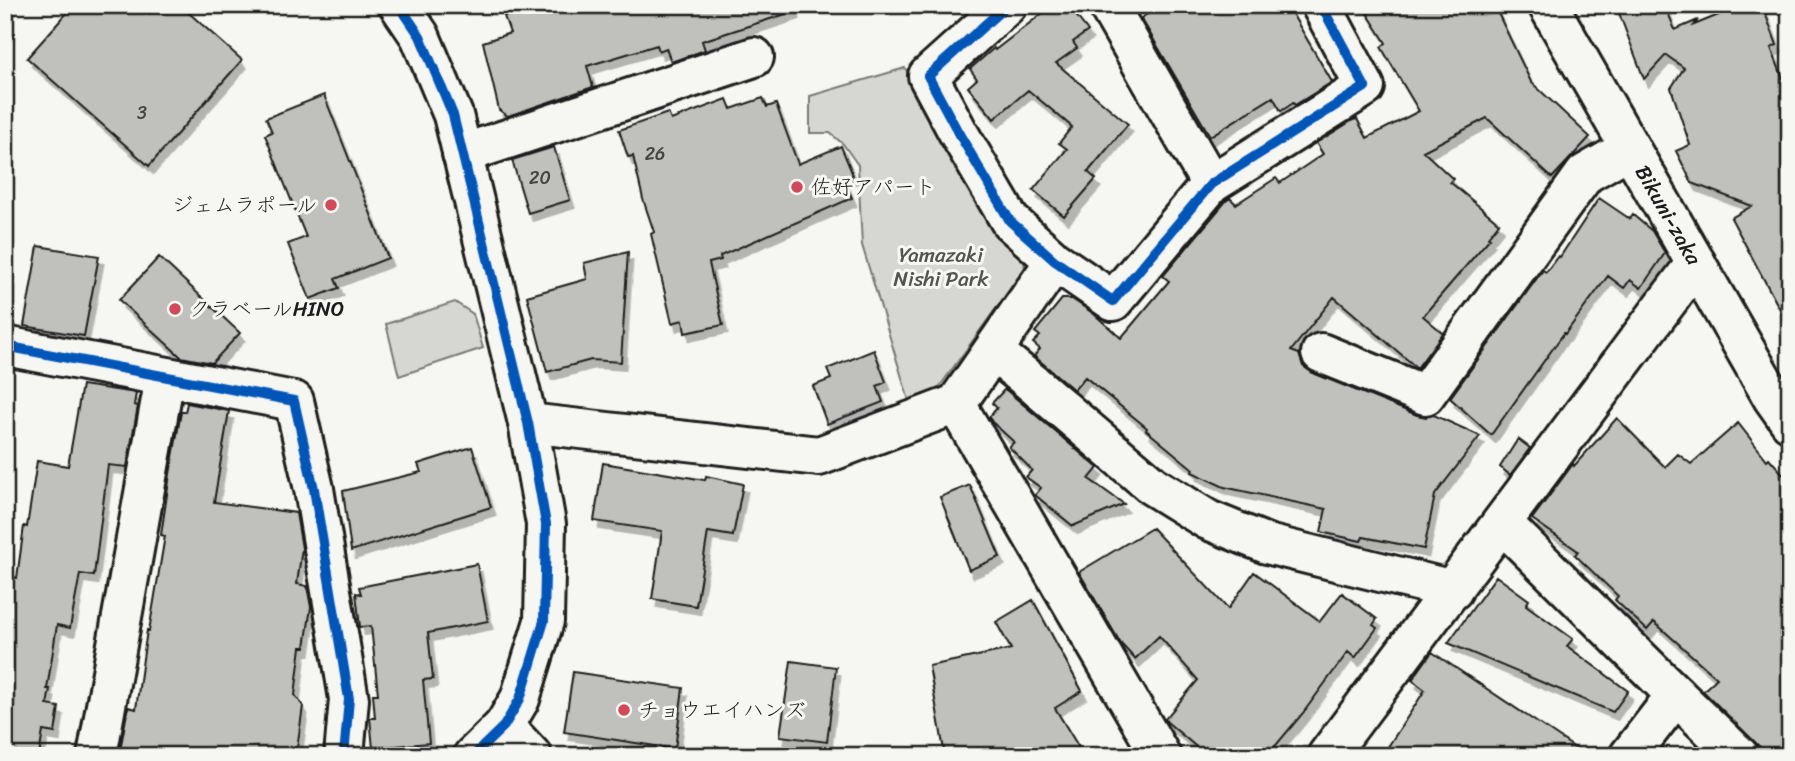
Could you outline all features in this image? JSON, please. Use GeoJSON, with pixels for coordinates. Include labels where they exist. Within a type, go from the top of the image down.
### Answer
{"type":"FeatureCollection","features":[{"type":"Feature","properties":{"kind":"street"},"geometry":{"type":"LineString","coordinates":[[399,5],[420,36],[453,115],[528,423],[546,524],[544,621],[520,699],[503,726],[473,756]]}},
{"type":"Feature","properties":{"kind":"street"},"geometry":{"type":"LineString","coordinates":[[1007,5],[928,76],[1010,221],[1055,261],[1112,301],[1211,184],[1365,87],[1321,5]]}},
{"type":"Feature","properties":{"kind":"street"},"geometry":{"type":"LineString","coordinates":[[1108,5],[1211,184]]}},
{"type":"Feature","properties":{"kind":"street","name":"Bikuni-zaka"},"geometry":{"type":"LineString","coordinates":[[1548,5],[1696,263],[1784,403]]}},
{"type":"Feature","properties":{"kind":"street"},"geometry":{"type":"LineString","coordinates":[[462,154],[754,57]]}},
{"type":"Feature","properties":{"kind":"street"},"geometry":{"type":"LineString","coordinates":[[1320,353],[1425,395],[1585,174],[1630,148]]}},
{"type":"Feature","properties":{"kind":"street"},"geometry":{"type":"LineString","coordinates":[[528,423],[819,456],[956,404],[1055,261]]}},
{"type":"Feature","properties":{"kind":"street"},"geometry":{"type":"LineString","coordinates":[[1327,756],[1696,263]]}},
{"type":"Feature","properties":{"kind":"street"},"geometry":{"type":"LineString","coordinates":[[5,346],[293,401],[314,489],[349,699],[344,756]]}},
{"type":"Feature","properties":{"kind":"street"},"geometry":{"type":"LineString","coordinates":[[994,352],[1153,486],[1208,520],[1267,544],[1453,590]]}},
{"type":"Feature","properties":{"kind":"street"},"geometry":{"type":"LineString","coordinates":[[97,756],[165,377]]}},
{"type":"Feature","properties":{"kind":"street"},"geometry":{"type":"LineString","coordinates":[[956,404],[1161,756]]}},
{"type":"Feature","properties":{"kind":"street"},"geometry":{"type":"LineString","coordinates":[[1502,523],[1740,756]]}},
{"type":"Feature","properties":{"kind":"street"},"geometry":{"type":"LineString","coordinates":[[1629,756],[1676,695]]}},
{"type":"Feature","properties":{"kind":"street"},"geometry":{"type":"LineString","coordinates":[[503,726],[532,756]]}},
{"type":"Feature","properties":{"kind":"green space","name":"Yamazaki Nishi Park"},"geometry":{"type":"Polygon","coordinates":[[[905,68],[1000,232],[1022,252],[1025,268],[932,397],[910,404],[862,245],[858,165],[843,144],[830,133],[810,133],[810,96],[905,68]]]}},
{"type":"Feature","properties":{"kind":"green space"},"geometry":{"type":"Polygon","coordinates":[[[455,302],[473,314],[483,348],[399,376],[386,324],[455,302]]]}},
{"type":"Feature","properties":{"kind":"building"},"geometry":{"type":"Polygon","coordinates":[[[74,5],[180,5],[242,60],[149,166],[27,58],[74,5]]]}},
{"type":"Feature","properties":{"kind":"building"},"geometry":{"type":"Polygon","coordinates":[[[536,5],[794,5],[795,11],[702,41],[705,50],[671,62],[666,48],[659,51],[657,45],[587,66],[593,87],[508,116],[499,110],[483,42],[510,33],[504,16],[536,5]]]}},
{"type":"Feature","properties":{"kind":"building"},"geometry":{"type":"Polygon","coordinates":[[[1053,5],[1068,5],[1088,31],[1073,42],[1077,48],[1056,63],[1128,124],[1088,172],[1096,179],[1064,216],[1033,190],[1067,149],[1059,143],[1072,127],[1028,90],[994,119],[968,87],[977,79],[970,69],[1053,5]]]}},
{"type":"Feature","properties":{"kind":"building"},"geometry":{"type":"Polygon","coordinates":[[[1162,5],[1287,5],[1332,82],[1281,111],[1273,97],[1210,136],[1141,18],[1162,5]]]}},
{"type":"Feature","properties":{"kind":"building"},"geometry":{"type":"Polygon","coordinates":[[[1362,5],[1494,5],[1531,82],[1590,137],[1552,178],[1487,118],[1423,151],[1453,179],[1450,182],[1499,223],[1488,237],[1490,238],[1423,316],[1443,333],[1417,368],[1334,297],[1291,351],[1299,354],[1303,366],[1313,373],[1417,415],[1434,415],[1480,436],[1435,495],[1424,549],[1363,537],[1361,541],[1321,532],[1326,509],[1224,487],[1192,472],[1193,469],[1146,430],[1147,428],[1085,377],[1074,390],[1034,356],[1040,349],[1033,343],[1040,336],[1035,332],[1062,299],[1072,299],[1121,338],[1169,281],[1163,276],[1226,201],[1230,198],[1236,204],[1276,178],[1280,183],[1323,154],[1316,143],[1353,120],[1357,119],[1367,138],[1419,111],[1381,47],[1386,43],[1362,5]]]}},
{"type":"Feature","properties":{"kind":"building"},"geometry":{"type":"Polygon","coordinates":[[[1616,5],[1665,5],[1675,30],[1743,5],[1762,5],[1777,45],[1771,48],[1790,96],[1790,220],[1783,222],[1790,235],[1790,328],[1731,218],[1752,206],[1692,183],[1676,151],[1690,145],[1671,88],[1684,68],[1666,55],[1644,79],[1616,5]]]}},
{"type":"Feature","properties":{"kind":"building","name":"ジェムラポール"},"geometry":{"type":"Polygon","coordinates":[[[324,95],[388,258],[335,279],[339,288],[310,299],[288,244],[306,237],[265,135],[272,132],[266,118],[324,95]]]}},
{"type":"Feature","properties":{"kind":"building"},"geometry":{"type":"Polygon","coordinates":[[[763,98],[767,107],[776,104],[798,164],[841,146],[853,175],[844,179],[852,198],[720,256],[721,260],[709,263],[723,325],[685,333],[683,320],[672,323],[651,234],[654,232],[633,156],[628,157],[619,130],[668,113],[671,120],[727,99],[731,109],[763,98]]]}},
{"type":"Feature","properties":{"kind":"building"},"geometry":{"type":"Polygon","coordinates":[[[554,147],[570,200],[528,213],[512,160],[554,147]]]}},
{"type":"Feature","properties":{"kind":"building"},"geometry":{"type":"Polygon","coordinates":[[[1599,198],[1630,219],[1633,215],[1652,231],[1665,253],[1641,288],[1630,280],[1624,288],[1608,276],[1491,435],[1450,398],[1543,270],[1546,272],[1558,256],[1560,257],[1599,198]]]}},
{"type":"Feature","properties":{"kind":"building"},"geometry":{"type":"Polygon","coordinates":[[[38,246],[99,256],[84,336],[24,326],[38,246]]]}},
{"type":"Feature","properties":{"kind":"building"},"geometry":{"type":"Polygon","coordinates":[[[628,252],[621,362],[591,360],[547,372],[527,296],[587,279],[584,263],[628,252]]]}},
{"type":"Feature","properties":{"kind":"building","name":"クラベールHINO"},"geometry":{"type":"Polygon","coordinates":[[[159,257],[240,333],[212,363],[181,357],[119,300],[159,257]]]}},
{"type":"Feature","properties":{"kind":"building"},"geometry":{"type":"Polygon","coordinates":[[[874,350],[886,382],[877,386],[883,402],[827,424],[813,386],[831,379],[827,369],[874,350]]]}},
{"type":"Feature","properties":{"kind":"building"},"geometry":{"type":"Polygon","coordinates":[[[82,385],[136,393],[134,405],[138,406],[127,467],[108,465],[94,576],[80,574],[70,628],[57,625],[47,689],[50,689],[47,705],[59,707],[55,733],[43,731],[39,756],[5,756],[6,653],[11,617],[5,616],[5,613],[12,577],[17,578],[37,461],[68,466],[82,385]]]}},
{"type":"Feature","properties":{"kind":"building"},"geometry":{"type":"Polygon","coordinates":[[[1005,389],[1098,468],[1089,479],[1124,504],[1073,526],[1035,495],[1041,488],[1026,477],[1032,470],[1009,447],[1014,442],[989,417],[997,408],[992,403],[1005,389]]]}},
{"type":"Feature","properties":{"kind":"building"},"geometry":{"type":"Polygon","coordinates":[[[187,403],[229,411],[214,502],[296,513],[302,548],[297,584],[307,586],[311,607],[305,647],[301,647],[295,695],[303,706],[296,756],[119,756],[128,707],[136,709],[147,630],[149,631],[165,536],[161,535],[170,474],[181,412],[185,412],[187,403]]]}},
{"type":"Feature","properties":{"kind":"building"},"geometry":{"type":"Polygon","coordinates":[[[1617,418],[1665,467],[1678,454],[1691,464],[1738,423],[1767,460],[1769,458],[1790,482],[1790,756],[1769,756],[1703,691],[1717,678],[1654,622],[1647,630],[1615,600],[1618,596],[1575,555],[1578,551],[1532,519],[1573,464],[1574,466],[1617,418]]]}},
{"type":"Feature","properties":{"kind":"building"},"geometry":{"type":"Polygon","coordinates":[[[1518,439],[1530,448],[1510,475],[1500,467],[1518,439]]]}},
{"type":"Feature","properties":{"kind":"building"},"geometry":{"type":"Polygon","coordinates":[[[472,447],[491,507],[351,551],[343,491],[421,472],[418,464],[472,447]]]}},
{"type":"Feature","properties":{"kind":"building"},"geometry":{"type":"Polygon","coordinates":[[[603,463],[705,480],[706,476],[743,484],[733,536],[708,532],[696,606],[652,599],[662,531],[594,521],[603,463]]]}},
{"type":"Feature","properties":{"kind":"building"},"geometry":{"type":"Polygon","coordinates":[[[970,485],[1000,557],[969,570],[940,497],[970,485]]]}},
{"type":"Feature","properties":{"kind":"building"},"geometry":{"type":"Polygon","coordinates":[[[1152,528],[1228,609],[1254,572],[1320,621],[1342,593],[1377,619],[1373,625],[1377,628],[1355,658],[1348,652],[1267,756],[1207,756],[1167,722],[1165,719],[1198,680],[1159,636],[1135,659],[1121,644],[1079,572],[1152,528]]]}},
{"type":"Feature","properties":{"kind":"building"},"geometry":{"type":"Polygon","coordinates":[[[477,564],[488,621],[428,633],[433,679],[423,680],[429,743],[373,748],[370,718],[375,718],[373,694],[378,694],[371,626],[360,627],[356,593],[361,594],[359,587],[477,564]]]}},
{"type":"Feature","properties":{"kind":"building"},"geometry":{"type":"Polygon","coordinates":[[[1496,576],[1529,600],[1526,605],[1573,639],[1567,646],[1628,691],[1613,712],[1448,643],[1496,576]]]}},
{"type":"Feature","properties":{"kind":"building"},"geometry":{"type":"Polygon","coordinates":[[[1033,600],[1082,691],[1055,708],[1084,756],[945,756],[929,666],[1011,649],[996,622],[1033,600]]]}},
{"type":"Feature","properties":{"kind":"building"},"geometry":{"type":"Polygon","coordinates":[[[1432,652],[1587,756],[1382,756],[1425,690],[1412,680],[1432,652]]]}},
{"type":"Feature","properties":{"kind":"building"},"geometry":{"type":"Polygon","coordinates":[[[791,661],[836,667],[827,742],[780,736],[791,661]]]}},
{"type":"Feature","properties":{"kind":"building","name":"チョウエイハンズ"},"geometry":{"type":"Polygon","coordinates":[[[573,672],[683,688],[675,749],[564,732],[573,672]]]}},
{"type":"Feature","properties":{"kind":"cycle path"},"geometry":{"type":"LineString","coordinates":[[399,5],[420,36],[453,115],[528,423],[546,524],[544,621],[520,699],[504,726],[473,756]]}},
{"type":"Feature","properties":{"kind":"cycle path"},"geometry":{"type":"LineString","coordinates":[[1007,5],[928,76],[1010,221],[1055,261],[1113,301],[1211,184],[1365,87],[1321,5]]}},
{"type":"Feature","properties":{"kind":"cycle path"},"geometry":{"type":"LineString","coordinates":[[5,346],[294,401],[314,489],[349,699],[344,756]]}},
{"type":"Feature","properties":{"kind":"place","name":"佐好アパート"},"geometry":{"type":"Point","coordinates":[797,187]}},
{"type":"Feature","properties":{"kind":"place","name":"ジェムラポール"},"geometry":{"type":"Point","coordinates":[331,205]}},
{"type":"Feature","properties":{"kind":"place","name":"クラベールHINO"},"geometry":{"type":"Point","coordinates":[175,309]}},
{"type":"Feature","properties":{"kind":"place","name":"チョウエイハンズ"},"geometry":{"type":"Point","coordinates":[624,710]}}]}
